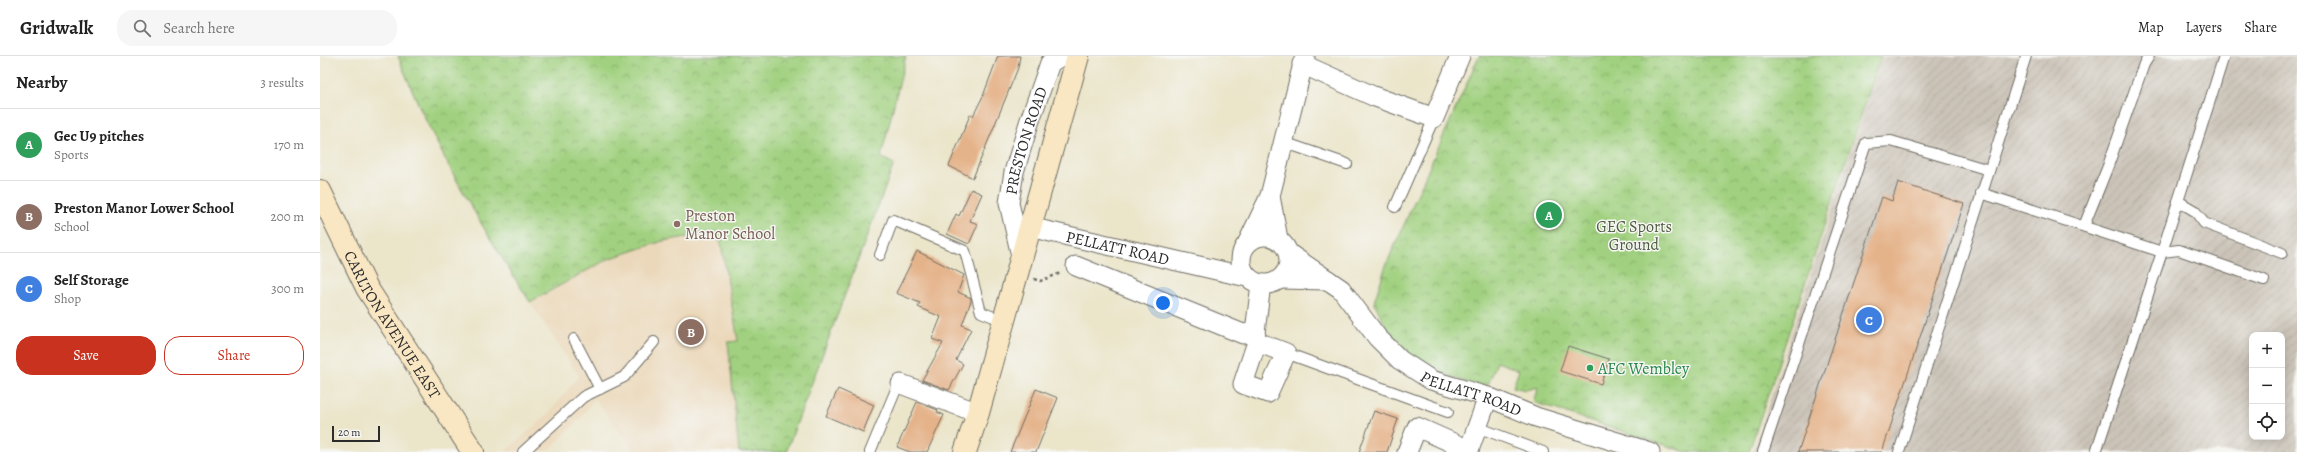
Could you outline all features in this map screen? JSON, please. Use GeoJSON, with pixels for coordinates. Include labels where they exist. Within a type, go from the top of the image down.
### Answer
{"type":"FeatureCollection","features":[{"type":"Feature","properties":{"kind":"street","name":"PRESTON ROAD"},"geometry":{"type":"LineString","coordinates":[[1019,264],[1009,203],[1014,172],[1050,63],[1061,56]]}},
{"type":"Feature","properties":{"kind":"street","name":"PRESTON ROAD"},"geometry":{"type":"LineString","coordinates":[[965,452],[978,414],[1078,56]]}},
{"type":"Feature","properties":{"kind":"street"},"geometry":{"type":"LineString","coordinates":[[1076,266],[1243,334],[1256,337],[1286,354],[1268,392],[1243,384],[1256,337],[1254,280],[1241,264],[1245,247],[1270,196],[1304,60],[1373,96],[1434,118],[1460,56]]}},
{"type":"Feature","properties":{"kind":"street","name":"CARLTON AVENUE EAST"},"geometry":{"type":"LineString","coordinates":[[320,191],[367,288],[473,452]]}},
{"type":"Feature","properties":{"kind":"street"},"geometry":{"type":"LineString","coordinates":[[1270,196],[1288,268],[1281,279]]}},
{"type":"Feature","properties":{"kind":"street","name":"PELLATT ROAD"},"geometry":{"type":"LineString","coordinates":[[1029,227],[1207,267],[1271,284],[1281,279],[1328,280]]}},
{"type":"Feature","properties":{"kind":"street","name":"PELLATT ROAD"},"geometry":{"type":"LineString","coordinates":[[1207,267],[1264,235],[1283,246],[1341,289],[1377,337],[1400,360],[1431,380],[1488,398],[1536,417],[1650,452]]}},
{"type":"Feature","properties":{"kind":"street"},"geometry":{"type":"LineString","coordinates":[[901,384],[978,414]]}},
{"type":"Feature","properties":{"kind":"street"},"geometry":{"type":"LineString","coordinates":[[1407,452],[1417,427],[1469,450],[1488,398]]}},
{"type":"Feature","properties":{"kind":"lane"},"geometry":{"type":"LineString","coordinates":[[1898,452],[2026,56]]}},
{"type":"Feature","properties":{"kind":"lane"},"geometry":{"type":"LineString","coordinates":[[2084,226],[2108,166],[2144,64],[2150,56]]}},
{"type":"Feature","properties":{"kind":"lane"},"geometry":{"type":"LineString","coordinates":[[2096,452],[2162,252],[2224,56]]}},
{"type":"Feature","properties":{"kind":"lane"},"geometry":{"type":"LineString","coordinates":[[1395,207],[1434,118]]}},
{"type":"Feature","properties":{"kind":"lane"},"geometry":{"type":"LineString","coordinates":[[1763,452],[1866,143],[1891,141],[1990,170]]}},
{"type":"Feature","properties":{"kind":"lane"},"geometry":{"type":"LineString","coordinates":[[1283,142],[1347,164]]}},
{"type":"Feature","properties":{"kind":"lane"},"geometry":{"type":"LineString","coordinates":[[1981,193],[2162,252],[2179,250],[2264,280]]}},
{"type":"Feature","properties":{"kind":"lane"},"geometry":{"type":"LineString","coordinates":[[2178,201],[2195,211],[2204,223],[2282,253]]}},
{"type":"Feature","properties":{"kind":"lane"},"geometry":{"type":"LineString","coordinates":[[880,255],[893,220],[965,251],[981,312],[1004,321]]}},
{"type":"Feature","properties":{"kind":"lane"},"geometry":{"type":"LineString","coordinates":[[574,339],[600,389]]}},
{"type":"Feature","properties":{"kind":"lane"},"geometry":{"type":"LineString","coordinates":[[523,452],[583,397],[624,376],[654,342]]}},
{"type":"Feature","properties":{"kind":"lane"},"geometry":{"type":"LineString","coordinates":[[1286,354],[1448,412]]}},
{"type":"Feature","properties":{"kind":"lane"},"geometry":{"type":"LineString","coordinates":[[870,452],[895,392],[901,384]]}},
{"type":"Feature","properties":{"kind":"lane"},"geometry":{"type":"LineString","coordinates":[[1477,427],[1543,452]]}},
{"type":"Feature","properties":{"kind":"path"},"geometry":{"type":"LineString","coordinates":[[1019,264],[1040,282],[1076,266]]}},
{"type":"Feature","properties":{"kind":"shaded area","name":"Preston Manor School"},"geometry":{"type":"Polygon","coordinates":[[[398,56],[906,56],[881,157],[894,164],[786,452],[635,452],[595,399],[578,421],[547,452],[505,452],[547,415],[579,376],[500,256],[450,170],[419,108],[398,56]]]}},
{"type":"Feature","properties":{"kind":"shaded area"},"geometry":{"type":"Polygon","coordinates":[[[1882,56],[2297,56],[2297,452],[1753,452],[1882,56]]]}},
{"type":"Feature","properties":{"kind":"green space","name":"Preston Manor School"},"geometry":{"type":"Polygon","coordinates":[[[398,56],[906,56],[881,157],[894,164],[786,452],[739,452],[728,342],[738,341],[721,243],[711,233],[663,241],[608,259],[530,302],[475,212],[441,151],[411,88],[398,56]]]}},
{"type":"Feature","properties":{"kind":"green space","name":"GEC Sports Ground"},"geometry":{"type":"Polygon","coordinates":[[[1479,56],[1881,56],[1749,452],[1686,452],[1533,402],[1538,387],[1526,390],[1513,387],[1519,370],[1497,362],[1488,385],[1482,387],[1454,378],[1414,358],[1389,333],[1374,302],[1386,265],[1479,56]]]}},
{"type":"Feature","properties":{"kind":"building"},"geometry":{"type":"Polygon","coordinates":[[[998,56],[1020,56],[1018,68],[973,178],[949,166],[970,115],[973,116],[983,96],[998,56]]]}},
{"type":"Feature","properties":{"kind":"building"},"geometry":{"type":"Polygon","coordinates":[[[1898,182],[1964,204],[1882,452],[1798,452],[1882,197],[1892,201],[1898,182]]]}},
{"type":"Feature","properties":{"kind":"building"},"geometry":{"type":"Polygon","coordinates":[[[971,189],[982,194],[970,221],[978,224],[969,244],[947,234],[956,214],[959,216],[971,189]]]}},
{"type":"Feature","properties":{"kind":"building"},"geometry":{"type":"Polygon","coordinates":[[[917,251],[964,275],[958,292],[971,298],[962,325],[971,329],[956,360],[963,364],[949,390],[922,380],[943,343],[932,339],[941,317],[918,307],[920,303],[896,293],[917,251]]]}},
{"type":"Feature","properties":{"kind":"building"},"geometry":{"type":"Polygon","coordinates":[[[1568,346],[1609,359],[1601,384],[1560,371],[1568,346]]]}},
{"type":"Feature","properties":{"kind":"building"},"geometry":{"type":"Polygon","coordinates":[[[838,389],[874,405],[863,432],[826,416],[838,389]]]}},
{"type":"Feature","properties":{"kind":"building"},"geometry":{"type":"Polygon","coordinates":[[[1036,389],[1058,398],[1036,452],[1010,452],[1036,389]]]}},
{"type":"Feature","properties":{"kind":"building"},"geometry":{"type":"Polygon","coordinates":[[[917,402],[938,410],[937,412],[944,415],[927,452],[910,452],[897,447],[917,402]]]}},
{"type":"Feature","properties":{"kind":"building"},"geometry":{"type":"Polygon","coordinates":[[[1374,411],[1398,419],[1387,452],[1359,452],[1374,411]]]}},
{"type":"Feature","properties":{"kind":"place","name":"Gec U9 pitches"},"geometry":{"type":"Point","coordinates":[1549,215]}},
{"type":"Feature","properties":{"kind":"place","name":"Preston Manor School"},"geometry":{"type":"Point","coordinates":[677,224]}},
{"type":"Feature","properties":{"kind":"place","name":"Self Storage"},"geometry":{"type":"Point","coordinates":[1869,320]}},
{"type":"Feature","properties":{"kind":"place","name":"Preston Manor Lower School"},"geometry":{"type":"Point","coordinates":[691,332]}},
{"type":"Feature","properties":{"kind":"place","name":"AFC Wembley"},"geometry":{"type":"Point","coordinates":[1590,368]}}]}
